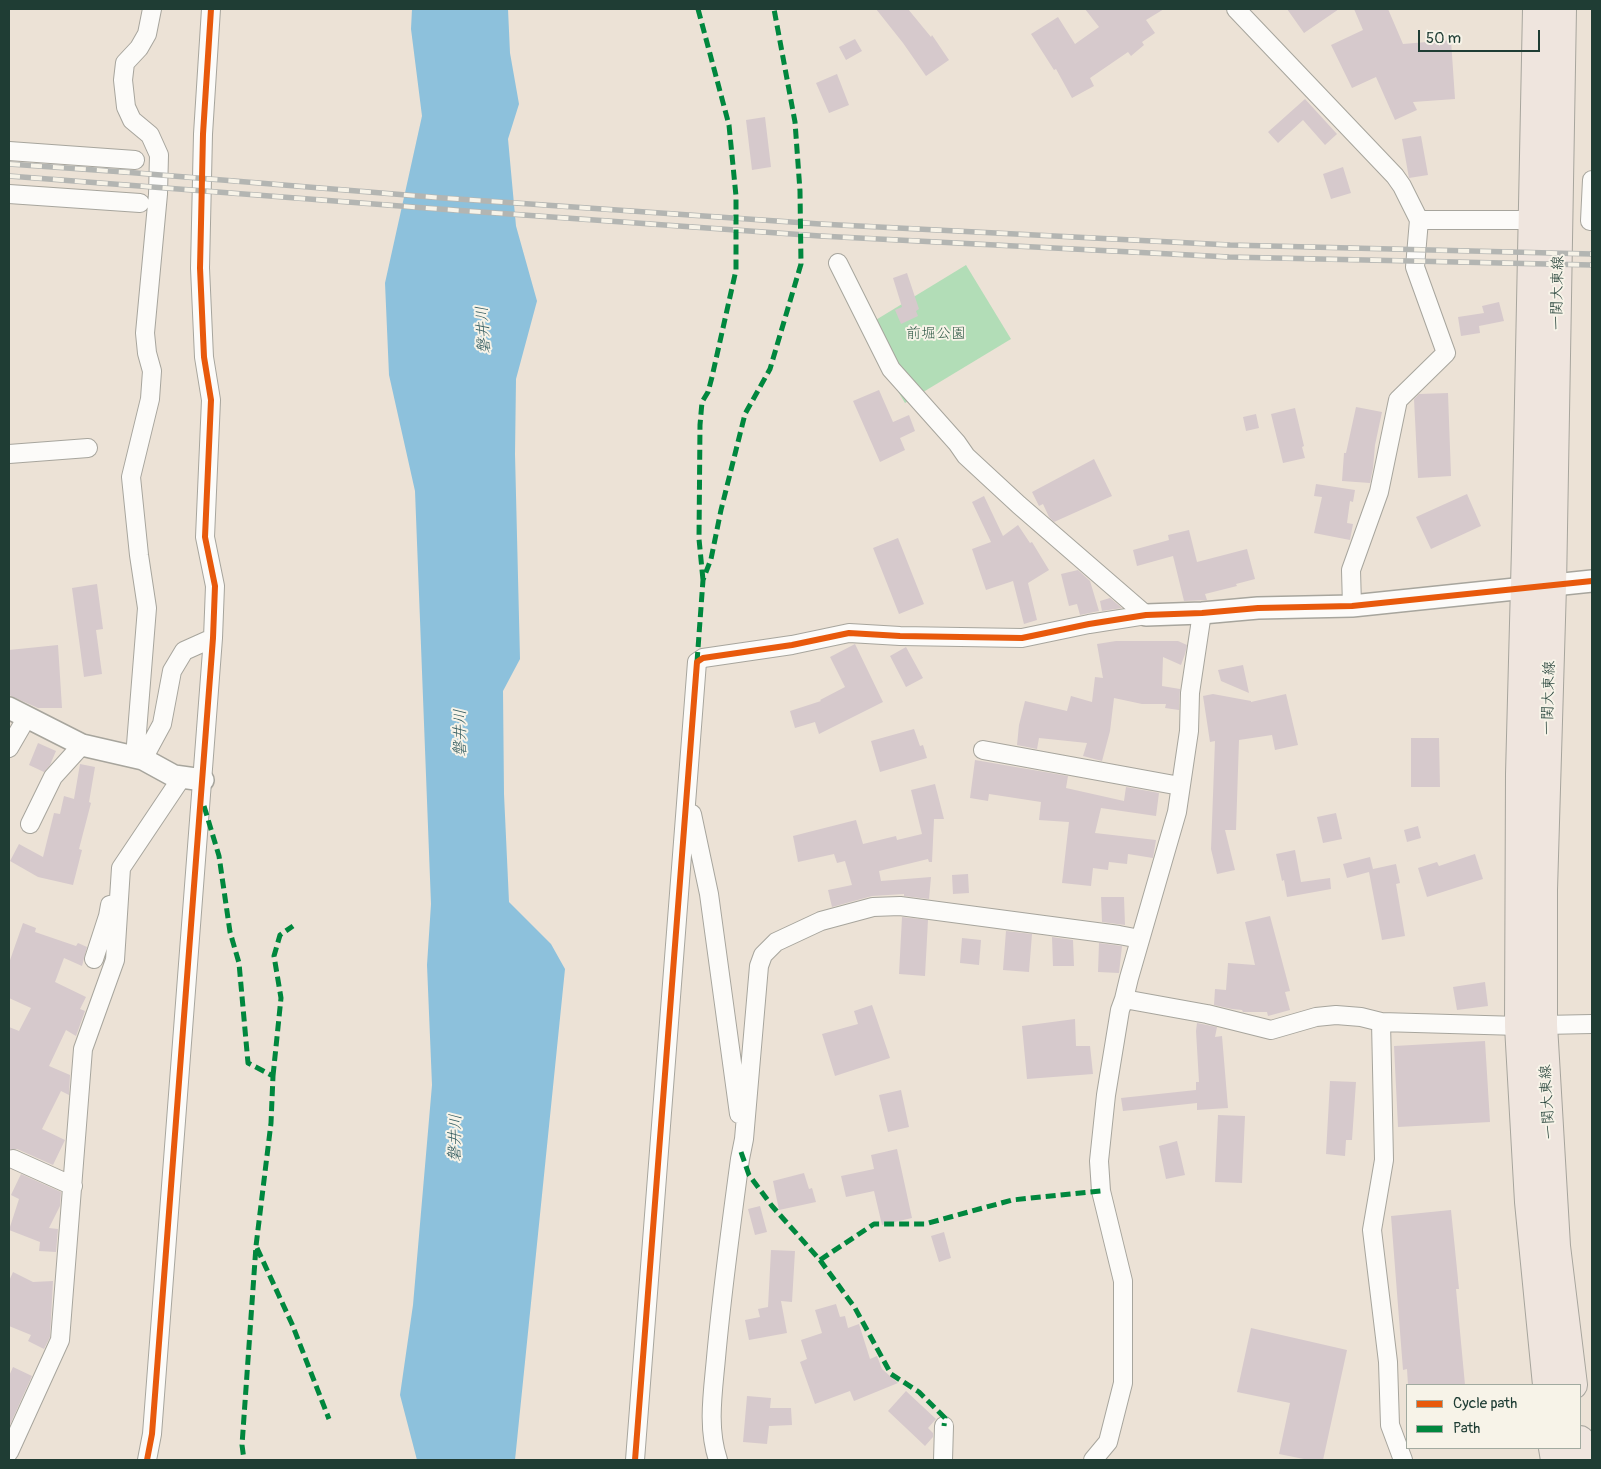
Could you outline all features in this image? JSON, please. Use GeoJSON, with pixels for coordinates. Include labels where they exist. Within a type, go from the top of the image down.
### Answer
{"type":"FeatureCollection","features":[{"type":"Feature","properties":{"kind":"main road","name":"一関大東線"},"geometry":{"type":"LineString","coordinates":[[1537,9],[1520,774],[1531,1026],[1529,1202],[1547,1384]]}},
{"type":"Feature","properties":{"kind":"main road","name":"一関大東線"},"geometry":{"type":"LineString","coordinates":[[1562,9],[1552,586],[1543,890],[1531,1026],[1573,1384]]}},
{"type":"Feature","properties":{"kind":"street"},"geometry":{"type":"LineString","coordinates":[[139,758],[147,608],[139,555],[132,477],[150,398],[152,371],[147,353],[145,333],[158,194],[159,155],[150,135],[132,120],[126,107],[123,80],[125,63],[139,48],[147,34],[152,9]]}},
{"type":"Feature","properties":{"kind":"street"},"geometry":{"type":"LineString","coordinates":[[147,1460],[152,1434],[193,778],[212,638],[215,586],[205,537],[211,400],[204,357],[200,268],[203,134],[211,9]]}},
{"type":"Feature","properties":{"kind":"street"},"geometry":{"type":"LineString","coordinates":[[1236,9],[1395,176],[1402,186],[1419,220],[1415,267],[1446,353],[1398,400],[1379,492],[1351,570],[1352,606]]}},
{"type":"Feature","properties":{"kind":"street"},"geometry":{"type":"LineString","coordinates":[[9,151],[135,160]]}},
{"type":"Feature","properties":{"kind":"street"},"geometry":{"type":"LineString","coordinates":[[1592,180],[1590,221],[1592,221]]}},
{"type":"Feature","properties":{"kind":"street"},"geometry":{"type":"LineString","coordinates":[[9,194],[140,203]]}},
{"type":"Feature","properties":{"kind":"street"},"geometry":{"type":"LineString","coordinates":[[1419,220],[1533,220]]}},
{"type":"Feature","properties":{"kind":"street"},"geometry":{"type":"LineString","coordinates":[[838,263],[891,369],[957,443],[966,456],[1146,615]]}},
{"type":"Feature","properties":{"kind":"street"},"geometry":{"type":"LineString","coordinates":[[9,454],[88,448]]}},
{"type":"Feature","properties":{"kind":"street"},"geometry":{"type":"LineString","coordinates":[[635,1460],[697,662],[704,658],[792,645],[849,633],[1022,638],[1089,624],[1146,615],[1258,608],[1352,606],[1592,581]]}},
{"type":"Feature","properties":{"kind":"street"},"geometry":{"type":"LineString","coordinates":[[1093,1460],[1108,1442],[1123,1383],[1123,1281],[1101,1191],[1099,1161],[1106,1095],[1120,1010],[1177,812],[1189,732],[1190,693],[1202,613]]}},
{"type":"Feature","properties":{"kind":"street"},"geometry":{"type":"LineString","coordinates":[[139,758],[162,724],[172,671],[184,650],[212,638]]}},
{"type":"Feature","properties":{"kind":"street"},"geometry":{"type":"LineString","coordinates":[[9,748],[18,713],[82,745],[139,758],[174,776],[193,778]]}},
{"type":"Feature","properties":{"kind":"street"},"geometry":{"type":"LineString","coordinates":[[30,824],[53,778],[82,745]]}},
{"type":"Feature","properties":{"kind":"street"},"geometry":{"type":"LineString","coordinates":[[983,750],[1180,786]]}},
{"type":"Feature","properties":{"kind":"street"},"geometry":{"type":"LineString","coordinates":[[11,1443],[60,1340],[83,1049],[115,960],[121,868],[193,778]]}},
{"type":"Feature","properties":{"kind":"street"},"geometry":{"type":"LineString","coordinates":[[688,794],[709,894],[744,1139]]}},
{"type":"Feature","properties":{"kind":"street"},"geometry":{"type":"LineString","coordinates":[[94,959],[110,906],[119,903]]}},
{"type":"Feature","properties":{"kind":"street"},"geometry":{"type":"LineString","coordinates":[[718,1460],[711,1422],[720,1307],[744,1139],[759,966],[763,955],[776,942],[821,921],[873,907],[900,906],[1140,939]]}},
{"type":"Feature","properties":{"kind":"street"},"geometry":{"type":"LineString","coordinates":[[1124,999],[1206,1014],[1271,1030],[1316,1017],[1336,1014],[1382,1022],[1531,1026],[1592,1024]]}},
{"type":"Feature","properties":{"kind":"street"},"geometry":{"type":"LineString","coordinates":[[1382,1022],[1384,1160],[1372,1230],[1388,1362],[1390,1425],[1403,1460]]}},
{"type":"Feature","properties":{"kind":"street"},"geometry":{"type":"LineString","coordinates":[[13,1159],[72,1186]]}},
{"type":"Feature","properties":{"kind":"street"},"geometry":{"type":"LineString","coordinates":[[943,1460],[944,1426]]}},
{"type":"Feature","properties":{"kind":"green space","name":"前堀公園"},"geometry":{"type":"Polygon","coordinates":[[[966,265],[1011,339],[905,403],[861,329],[966,265]]]}},
{"type":"Feature","properties":{"kind":"water","name":"磐井川"},"geometry":{"type":"Polygon","coordinates":[[[412,9],[508,9],[510,53],[519,104],[508,139],[516,226],[537,301],[516,379],[515,454],[520,659],[503,691],[504,794],[509,902],[551,944],[565,969],[515,1460],[417,1460],[400,1395],[413,1305],[432,1085],[427,965],[431,904],[415,491],[389,375],[385,283],[422,116],[411,29],[412,9]]]}},
{"type":"Feature","properties":{"kind":"building"},"geometry":{"type":"Polygon","coordinates":[[[876,9],[908,9],[931,37],[932,35],[949,60],[926,76],[876,9]]]}},
{"type":"Feature","properties":{"kind":"building"},"geometry":{"type":"Polygon","coordinates":[[[1085,9],[1164,9],[1146,20],[1155,33],[1142,42],[1144,45],[1131,56],[1128,52],[1090,78],[1094,86],[1072,98],[1056,69],[1054,70],[1031,34],[1058,17],[1075,44],[1099,27],[1085,9]]]}},
{"type":"Feature","properties":{"kind":"building"},"geometry":{"type":"Polygon","coordinates":[[[1287,9],[1339,9],[1304,33],[1287,9]]]}},
{"type":"Feature","properties":{"kind":"building"},"geometry":{"type":"Polygon","coordinates":[[[1354,9],[1388,9],[1403,44],[1451,40],[1455,99],[1413,102],[1417,110],[1395,120],[1376,77],[1352,88],[1331,45],[1363,30],[1354,9]]]}},
{"type":"Feature","properties":{"kind":"building"},"geometry":{"type":"Polygon","coordinates":[[[855,39],[862,51],[846,60],[839,47],[855,39]]]}},
{"type":"Feature","properties":{"kind":"building"},"geometry":{"type":"Polygon","coordinates":[[[837,74],[849,105],[829,113],[816,83],[837,74]]]}},
{"type":"Feature","properties":{"kind":"building"},"geometry":{"type":"Polygon","coordinates":[[[1305,99],[1337,134],[1325,145],[1303,120],[1278,143],[1268,132],[1305,99]]]}},
{"type":"Feature","properties":{"kind":"building"},"geometry":{"type":"Polygon","coordinates":[[[765,117],[771,167],[752,170],[746,120],[765,117]]]}},
{"type":"Feature","properties":{"kind":"building"},"geometry":{"type":"Polygon","coordinates":[[[1421,136],[1428,175],[1409,178],[1402,139],[1421,136]]]}},
{"type":"Feature","properties":{"kind":"building"},"geometry":{"type":"Polygon","coordinates":[[[1343,167],[1351,193],[1331,199],[1323,174],[1343,167]]]}},
{"type":"Feature","properties":{"kind":"building"},"geometry":{"type":"Polygon","coordinates":[[[907,273],[919,309],[916,311],[918,316],[901,324],[895,310],[902,307],[893,278],[907,273]]]}},
{"type":"Feature","properties":{"kind":"building"},"geometry":{"type":"Polygon","coordinates":[[[1499,302],[1504,321],[1479,326],[1480,333],[1461,336],[1458,317],[1484,313],[1482,306],[1499,302]]]}},
{"type":"Feature","properties":{"kind":"building"},"geometry":{"type":"Polygon","coordinates":[[[879,390],[893,422],[909,415],[915,431],[900,438],[905,450],[880,462],[853,401],[879,390]]]}},
{"type":"Feature","properties":{"kind":"building"},"geometry":{"type":"Polygon","coordinates":[[[1448,393],[1451,476],[1418,478],[1414,399],[1419,394],[1448,393]]]}},
{"type":"Feature","properties":{"kind":"building"},"geometry":{"type":"Polygon","coordinates":[[[1356,407],[1382,412],[1370,483],[1342,481],[1344,453],[1346,453],[1356,407]]]}},
{"type":"Feature","properties":{"kind":"building"},"geometry":{"type":"Polygon","coordinates":[[[1295,408],[1305,458],[1283,463],[1271,414],[1295,408]]]}},
{"type":"Feature","properties":{"kind":"building"},"geometry":{"type":"Polygon","coordinates":[[[1256,414],[1259,428],[1246,431],[1243,417],[1256,414]]]}},
{"type":"Feature","properties":{"kind":"building"},"geometry":{"type":"Polygon","coordinates":[[[1094,459],[1112,496],[1054,522],[1049,517],[1043,504],[1039,506],[1032,492],[1094,459]]]}},
{"type":"Feature","properties":{"kind":"building"},"geometry":{"type":"Polygon","coordinates":[[[1316,484],[1355,490],[1353,502],[1350,501],[1347,523],[1353,524],[1350,540],[1314,533],[1322,497],[1314,496],[1316,484]]]}},
{"type":"Feature","properties":{"kind":"building"},"geometry":{"type":"Polygon","coordinates":[[[1467,494],[1481,526],[1431,549],[1416,517],[1467,494]]]}},
{"type":"Feature","properties":{"kind":"building"},"geometry":{"type":"Polygon","coordinates":[[[984,496],[1003,536],[1018,525],[1030,543],[1032,542],[1049,570],[1028,583],[1037,620],[1024,624],[1013,581],[986,590],[972,549],[991,542],[972,502],[984,496]]]}},
{"type":"Feature","properties":{"kind":"building"},"geometry":{"type":"Polygon","coordinates":[[[1189,530],[1197,562],[1247,549],[1255,579],[1236,584],[1237,586],[1205,594],[1207,600],[1184,601],[1173,556],[1137,566],[1133,550],[1169,540],[1168,535],[1189,530]]]}},
{"type":"Feature","properties":{"kind":"building"},"geometry":{"type":"Polygon","coordinates":[[[898,538],[924,604],[899,614],[873,548],[898,538]]]}},
{"type":"Feature","properties":{"kind":"building"},"geometry":{"type":"Polygon","coordinates":[[[1078,570],[1090,581],[1099,611],[1080,615],[1077,604],[1069,606],[1061,574],[1078,570]]]}},
{"type":"Feature","properties":{"kind":"building"},"geometry":{"type":"Polygon","coordinates":[[[97,584],[103,629],[96,630],[102,674],[84,677],[72,588],[97,584]]]}},
{"type":"Feature","properties":{"kind":"building"},"geometry":{"type":"Polygon","coordinates":[[[1110,598],[1122,608],[1102,611],[1100,601],[1110,598]]]}},
{"type":"Feature","properties":{"kind":"building"},"geometry":{"type":"Polygon","coordinates":[[[1116,641],[1178,641],[1187,645],[1181,665],[1163,657],[1162,686],[1180,689],[1179,710],[1165,708],[1166,704],[1142,704],[1114,698],[1110,731],[1102,761],[1083,756],[1087,743],[1039,738],[1037,749],[1017,745],[1019,725],[1025,701],[1067,711],[1071,696],[1092,702],[1095,677],[1103,678],[1097,644],[1116,641]]]}},
{"type":"Feature","properties":{"kind":"building"},"geometry":{"type":"Polygon","coordinates":[[[855,644],[883,702],[819,734],[815,722],[795,728],[790,711],[821,701],[845,687],[830,657],[855,644]]]}},
{"type":"Feature","properties":{"kind":"building"},"geometry":{"type":"Polygon","coordinates":[[[58,645],[62,708],[38,708],[9,695],[9,650],[58,645]]]}},
{"type":"Feature","properties":{"kind":"building"},"geometry":{"type":"Polygon","coordinates":[[[906,647],[923,678],[906,687],[890,656],[906,647]]]}},
{"type":"Feature","properties":{"kind":"building"},"geometry":{"type":"Polygon","coordinates":[[[1243,665],[1249,693],[1221,681],[1218,670],[1243,665]]]}},
{"type":"Feature","properties":{"kind":"building"},"geometry":{"type":"Polygon","coordinates":[[[1213,694],[1251,702],[1286,694],[1298,745],[1275,750],[1272,735],[1239,740],[1236,830],[1225,830],[1235,870],[1217,874],[1211,849],[1215,741],[1210,742],[1203,696],[1213,694]]]}},
{"type":"Feature","properties":{"kind":"building"},"geometry":{"type":"Polygon","coordinates":[[[914,729],[920,746],[923,745],[927,758],[880,772],[871,741],[914,729]]]}},
{"type":"Feature","properties":{"kind":"building"},"geometry":{"type":"Polygon","coordinates":[[[1411,738],[1439,738],[1440,787],[1411,787],[1411,738]]]}},
{"type":"Feature","properties":{"kind":"building"},"geometry":{"type":"Polygon","coordinates":[[[38,743],[56,751],[50,765],[44,772],[29,765],[38,743]]]}},
{"type":"Feature","properties":{"kind":"building"},"geometry":{"type":"Polygon","coordinates":[[[975,760],[1068,776],[1066,788],[1124,801],[1126,787],[1159,793],[1156,816],[1101,808],[1095,833],[1156,840],[1153,858],[1128,854],[1127,864],[1109,862],[1108,870],[1093,868],[1091,886],[1062,883],[1069,822],[1039,820],[1041,802],[989,794],[988,801],[970,798],[975,760]]]}},
{"type":"Feature","properties":{"kind":"building"},"geometry":{"type":"Polygon","coordinates":[[[80,764],[95,767],[89,802],[91,803],[79,849],[82,850],[73,885],[38,877],[10,861],[19,844],[43,857],[54,813],[60,814],[64,796],[74,799],[80,764]]]}},
{"type":"Feature","properties":{"kind":"building"},"geometry":{"type":"Polygon","coordinates":[[[935,784],[944,819],[934,819],[932,862],[929,862],[928,859],[879,871],[881,881],[931,877],[929,899],[904,896],[904,894],[872,896],[832,907],[828,890],[852,885],[845,861],[837,863],[834,854],[798,862],[793,836],[856,820],[863,844],[896,836],[897,840],[922,834],[911,790],[935,784]]]}},
{"type":"Feature","properties":{"kind":"building"},"geometry":{"type":"Polygon","coordinates":[[[1336,813],[1342,839],[1323,843],[1317,817],[1336,813]]]}},
{"type":"Feature","properties":{"kind":"building"},"geometry":{"type":"Polygon","coordinates":[[[1418,826],[1421,838],[1407,842],[1404,830],[1418,826]]]}},
{"type":"Feature","properties":{"kind":"building"},"geometry":{"type":"Polygon","coordinates":[[[1295,850],[1301,882],[1330,878],[1331,889],[1287,897],[1276,854],[1295,850]]]}},
{"type":"Feature","properties":{"kind":"building"},"geometry":{"type":"Polygon","coordinates":[[[1475,854],[1483,879],[1427,897],[1418,868],[1437,862],[1439,866],[1475,854]]]}},
{"type":"Feature","properties":{"kind":"building"},"geometry":{"type":"Polygon","coordinates":[[[1370,857],[1373,869],[1396,864],[1400,883],[1396,884],[1405,936],[1382,940],[1369,872],[1347,878],[1343,864],[1370,857]]]}},
{"type":"Feature","properties":{"kind":"building"},"geometry":{"type":"Polygon","coordinates":[[[968,874],[969,893],[953,894],[952,875],[968,874]]]}},
{"type":"Feature","properties":{"kind":"building"},"geometry":{"type":"Polygon","coordinates":[[[1101,897],[1124,897],[1125,925],[1102,922],[1101,897]]]}},
{"type":"Feature","properties":{"kind":"building"},"geometry":{"type":"Polygon","coordinates":[[[1270,916],[1290,991],[1285,992],[1290,1010],[1268,1016],[1267,1012],[1243,1012],[1242,1010],[1214,1005],[1215,989],[1226,990],[1228,963],[1255,965],[1245,922],[1270,916]]]}},
{"type":"Feature","properties":{"kind":"building"},"geometry":{"type":"Polygon","coordinates":[[[902,917],[928,920],[925,976],[899,974],[902,917]]]}},
{"type":"Feature","properties":{"kind":"building"},"geometry":{"type":"Polygon","coordinates":[[[23,923],[36,928],[35,932],[76,946],[78,943],[87,947],[82,966],[64,958],[55,982],[86,997],[80,1009],[85,1011],[76,1036],[66,1030],[49,1066],[70,1075],[69,1095],[61,1091],[42,1129],[65,1140],[53,1165],[17,1149],[9,1150],[9,1027],[19,1031],[31,1008],[9,998],[9,963],[23,923]]]}},
{"type":"Feature","properties":{"kind":"building"},"geometry":{"type":"Polygon","coordinates":[[[1006,931],[1032,934],[1029,972],[1003,970],[1006,931]]]}},
{"type":"Feature","properties":{"kind":"building"},"geometry":{"type":"Polygon","coordinates":[[[1052,937],[1073,940],[1074,966],[1053,966],[1052,937]]]}},
{"type":"Feature","properties":{"kind":"building"},"geometry":{"type":"Polygon","coordinates":[[[962,938],[981,940],[979,965],[960,963],[962,938]]]}},
{"type":"Feature","properties":{"kind":"building"},"geometry":{"type":"Polygon","coordinates":[[[1099,943],[1122,946],[1119,973],[1098,972],[1099,943]]]}},
{"type":"Feature","properties":{"kind":"building"},"geometry":{"type":"Polygon","coordinates":[[[1485,982],[1488,1006],[1457,1010],[1453,987],[1485,982]]]}},
{"type":"Feature","properties":{"kind":"building"},"geometry":{"type":"Polygon","coordinates":[[[872,1005],[890,1058],[835,1076],[822,1034],[858,1024],[854,1011],[872,1005]]]}},
{"type":"Feature","properties":{"kind":"building"},"geometry":{"type":"Polygon","coordinates":[[[1075,1019],[1076,1046],[1090,1046],[1093,1074],[1027,1079],[1022,1026],[1075,1019]]]}},
{"type":"Feature","properties":{"kind":"building"},"geometry":{"type":"Polygon","coordinates":[[[1197,1023],[1217,1027],[1215,1037],[1222,1036],[1228,1108],[1197,1110],[1197,1103],[1123,1111],[1121,1098],[1196,1090],[1196,1082],[1199,1082],[1197,1023]]]}},
{"type":"Feature","properties":{"kind":"building"},"geometry":{"type":"Polygon","coordinates":[[[1485,1041],[1490,1122],[1398,1127],[1394,1046],[1485,1041]]]}},
{"type":"Feature","properties":{"kind":"building"},"geometry":{"type":"Polygon","coordinates":[[[1330,1081],[1356,1082],[1352,1140],[1346,1140],[1345,1156],[1326,1154],[1330,1081]]]}},
{"type":"Feature","properties":{"kind":"building"},"geometry":{"type":"Polygon","coordinates":[[[901,1090],[909,1127],[888,1132],[879,1095],[901,1090]]]}},
{"type":"Feature","properties":{"kind":"building"},"geometry":{"type":"Polygon","coordinates":[[[1218,1115],[1245,1116],[1242,1183],[1215,1182],[1218,1115]]]}},
{"type":"Feature","properties":{"kind":"building"},"geometry":{"type":"Polygon","coordinates":[[[1177,1141],[1185,1175],[1166,1179],[1159,1146],[1177,1141]]]}},
{"type":"Feature","properties":{"kind":"building"},"geometry":{"type":"Polygon","coordinates":[[[897,1149],[912,1218],[882,1225],[874,1191],[846,1197],[841,1176],[874,1169],[871,1155],[897,1149]]]}},
{"type":"Feature","properties":{"kind":"building"},"geometry":{"type":"Polygon","coordinates":[[[804,1173],[809,1189],[812,1188],[816,1202],[779,1210],[773,1181],[804,1173]]]}},
{"type":"Feature","properties":{"kind":"building"},"geometry":{"type":"Polygon","coordinates":[[[21,1174],[61,1192],[60,1206],[49,1228],[58,1229],[56,1252],[39,1251],[40,1242],[9,1230],[19,1199],[11,1195],[21,1174]]]}},
{"type":"Feature","properties":{"kind":"building"},"geometry":{"type":"Polygon","coordinates":[[[760,1206],[767,1232],[755,1235],[748,1209],[760,1206]]]}},
{"type":"Feature","properties":{"kind":"building"},"geometry":{"type":"Polygon","coordinates":[[[1451,1210],[1459,1289],[1456,1289],[1465,1384],[1408,1384],[1407,1369],[1403,1370],[1391,1216],[1451,1210]]]}},
{"type":"Feature","properties":{"kind":"building"},"geometry":{"type":"Polygon","coordinates":[[[944,1232],[951,1258],[939,1262],[931,1236],[944,1232]]]}},
{"type":"Feature","properties":{"kind":"building"},"geometry":{"type":"Polygon","coordinates":[[[771,1250],[795,1251],[792,1302],[781,1301],[787,1333],[749,1340],[745,1320],[760,1317],[758,1309],[768,1307],[771,1250]]]}},
{"type":"Feature","properties":{"kind":"building"},"geometry":{"type":"Polygon","coordinates":[[[13,1272],[33,1282],[53,1281],[50,1337],[44,1349],[28,1341],[31,1335],[9,1326],[9,1281],[13,1272]]]}},
{"type":"Feature","properties":{"kind":"building"},"geometry":{"type":"Polygon","coordinates":[[[836,1304],[840,1317],[845,1316],[848,1328],[859,1324],[870,1359],[877,1356],[882,1369],[898,1383],[854,1401],[850,1391],[815,1404],[800,1362],[807,1359],[801,1340],[822,1333],[815,1310],[836,1304]]]}},
{"type":"Feature","properties":{"kind":"building"},"geometry":{"type":"Polygon","coordinates":[[[1251,1328],[1347,1350],[1323,1460],[1309,1460],[1279,1454],[1290,1403],[1237,1392],[1251,1328]]]}},
{"type":"Feature","properties":{"kind":"building"},"geometry":{"type":"Polygon","coordinates":[[[13,1367],[32,1376],[9,1427],[9,1376],[13,1367]]]}},
{"type":"Feature","properties":{"kind":"building"},"geometry":{"type":"Polygon","coordinates":[[[906,1391],[936,1419],[928,1428],[933,1433],[933,1437],[925,1446],[888,1411],[906,1391]]]}},
{"type":"Feature","properties":{"kind":"building"},"geometry":{"type":"Polygon","coordinates":[[[747,1396],[771,1398],[770,1408],[791,1408],[792,1425],[769,1426],[767,1444],[743,1442],[747,1396]]]}},
{"type":"Feature","properties":{"kind":"railway"},"geometry":{"type":"LineString","coordinates":[[9,164],[443,198],[820,224],[1230,245],[1592,254]]}},
{"type":"Feature","properties":{"kind":"railway"},"geometry":{"type":"LineString","coordinates":[[9,176],[820,236],[1229,257],[1592,265]]}},
{"type":"Feature","properties":{"kind":"marked path"},"geometry":{"type":"LineString","coordinates":[[698,9],[729,125],[736,196],[736,270],[712,377],[708,392],[702,402],[700,425],[699,539],[703,580]]}},
{"type":"Feature","properties":{"kind":"marked path"},"geometry":{"type":"LineString","coordinates":[[697,662],[703,580],[711,559],[745,414],[770,369],[801,264],[800,191],[795,122],[774,9]]}},
{"type":"Feature","properties":{"kind":"marked path"},"geometry":{"type":"LineString","coordinates":[[204,806],[219,856],[230,932],[239,963],[248,1063],[273,1076],[271,1123],[256,1246],[242,1445],[244,1460]]}},
{"type":"Feature","properties":{"kind":"marked path"},"geometry":{"type":"LineString","coordinates":[[273,1076],[281,998],[274,956],[280,935],[293,926]]}},
{"type":"Feature","properties":{"kind":"marked path"},"geometry":{"type":"LineString","coordinates":[[741,1152],[749,1175],[772,1206],[820,1260],[855,1308],[891,1374],[919,1392],[945,1418],[944,1426]]}},
{"type":"Feature","properties":{"kind":"marked path"},"geometry":{"type":"LineString","coordinates":[[820,1260],[874,1224],[925,1224],[1012,1200],[1101,1191]]}},
{"type":"Feature","properties":{"kind":"marked path"},"geometry":{"type":"LineString","coordinates":[[257,1248],[292,1324],[329,1419]]}},
{"type":"Feature","properties":{"kind":"cycle path"},"geometry":{"type":"LineString","coordinates":[[147,1460],[152,1434],[213,638],[215,586],[205,537],[211,400],[204,357],[200,268],[203,134],[211,9]]}},
{"type":"Feature","properties":{"kind":"cycle path"},"geometry":{"type":"LineString","coordinates":[[635,1460],[697,662],[703,658],[792,645],[849,633],[900,636],[1022,638],[1089,624],[1146,615],[1258,608],[1352,606],[1592,581]]}}]}
